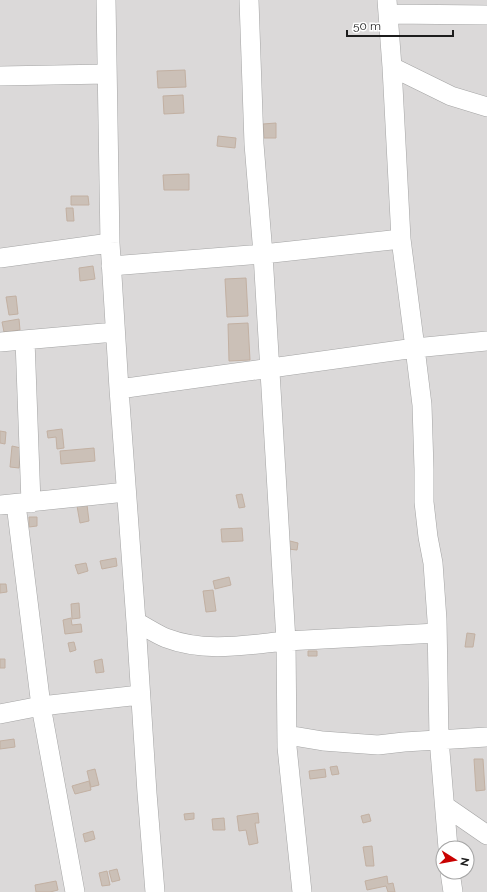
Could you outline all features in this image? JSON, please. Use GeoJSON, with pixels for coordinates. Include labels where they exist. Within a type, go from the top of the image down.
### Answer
{"type":"FeatureCollection","features":[{"type":"Feature","properties":{"kind":"street"},"geometry":{"type":"LineString","coordinates":[[106,0],[111,266],[155,892]]}},
{"type":"Feature","properties":{"kind":"street"},"geometry":{"type":"LineString","coordinates":[[249,0],[254,144],[263,254],[286,641],[287,747],[302,892]]}},
{"type":"Feature","properties":{"kind":"street"},"geometry":{"type":"LineString","coordinates":[[447,840],[439,739],[437,633],[432,563],[424,502],[422,405],[401,239],[388,7],[487,15]]}},
{"type":"Feature","properties":{"kind":"street"},"geometry":{"type":"LineString","coordinates":[[392,67],[451,96],[487,107]]}},
{"type":"Feature","properties":{"kind":"street"},"geometry":{"type":"LineString","coordinates":[[0,76],[107,74]]}},
{"type":"Feature","properties":{"kind":"street"},"geometry":{"type":"LineString","coordinates":[[111,266],[263,254],[401,239]]}},
{"type":"Feature","properties":{"kind":"street"},"geometry":{"type":"LineString","coordinates":[[0,258],[110,243]]}},
{"type":"Feature","properties":{"kind":"street"},"geometry":{"type":"LineString","coordinates":[[0,342],[115,332]]}},
{"type":"Feature","properties":{"kind":"street"},"geometry":{"type":"LineString","coordinates":[[25,340],[16,504],[40,706],[75,892]]}},
{"type":"Feature","properties":{"kind":"street"},"geometry":{"type":"LineString","coordinates":[[119,389],[415,348],[487,341]]}},
{"type":"Feature","properties":{"kind":"street"},"geometry":{"type":"LineString","coordinates":[[16,504],[126,492]]}},
{"type":"Feature","properties":{"kind":"street"},"geometry":{"type":"LineString","coordinates":[[136,622],[166,638],[192,645],[223,647],[286,641],[437,633]]}},
{"type":"Feature","properties":{"kind":"street"},"geometry":{"type":"LineString","coordinates":[[0,714],[40,706],[140,694]]}},
{"type":"Feature","properties":{"kind":"street"},"geometry":{"type":"LineString","coordinates":[[287,735],[323,741],[378,745],[439,739],[487,737]]}},
{"type":"Feature","properties":{"kind":"street"},"geometry":{"type":"LineString","coordinates":[[445,806],[487,835]]}},
{"type":"Feature","properties":{"kind":"street"},"geometry":{"type":"LineString","coordinates":[[451,880],[453,892]]}},
{"type":"Feature","properties":{"kind":"shaded area"},"geometry":{"type":"Polygon","coordinates":[[[0,0],[487,0],[487,892],[0,892],[0,0]]]}},
{"type":"Feature","properties":{"kind":"building"},"geometry":{"type":"Polygon","coordinates":[[[185,70],[186,87],[158,88],[157,71],[185,70]]]}},
{"type":"Feature","properties":{"kind":"building"},"geometry":{"type":"Polygon","coordinates":[[[183,95],[184,113],[164,114],[163,96],[183,95]]]}},
{"type":"Feature","properties":{"kind":"building"},"geometry":{"type":"Polygon","coordinates":[[[276,123],[276,138],[264,138],[263,124],[276,123]]]}},
{"type":"Feature","properties":{"kind":"building"},"geometry":{"type":"Polygon","coordinates":[[[218,136],[236,138],[235,148],[217,146],[218,136]]]}},
{"type":"Feature","properties":{"kind":"building"},"geometry":{"type":"Polygon","coordinates":[[[189,174],[189,190],[164,190],[163,175],[189,174]]]}},
{"type":"Feature","properties":{"kind":"building"},"geometry":{"type":"Polygon","coordinates":[[[71,196],[88,196],[89,205],[71,205],[71,196]]]}},
{"type":"Feature","properties":{"kind":"building"},"geometry":{"type":"Polygon","coordinates":[[[66,208],[73,208],[74,221],[67,221],[66,208]]]}},
{"type":"Feature","properties":{"kind":"building"},"geometry":{"type":"Polygon","coordinates":[[[93,266],[95,279],[80,281],[79,268],[93,266]]]}},
{"type":"Feature","properties":{"kind":"building"},"geometry":{"type":"Polygon","coordinates":[[[246,278],[248,316],[227,317],[225,279],[246,278]]]}},
{"type":"Feature","properties":{"kind":"building"},"geometry":{"type":"Polygon","coordinates":[[[16,296],[18,314],[9,315],[6,297],[16,296]]]}},
{"type":"Feature","properties":{"kind":"building"},"geometry":{"type":"Polygon","coordinates":[[[19,319],[20,330],[4,332],[2,322],[19,319]]]}},
{"type":"Feature","properties":{"kind":"building"},"geometry":{"type":"Polygon","coordinates":[[[248,323],[250,360],[229,361],[228,324],[248,323]]]}},
{"type":"Feature","properties":{"kind":"building"},"geometry":{"type":"Polygon","coordinates":[[[62,429],[64,448],[57,449],[56,437],[48,438],[47,431],[62,429]]]}},
{"type":"Feature","properties":{"kind":"building"},"geometry":{"type":"Polygon","coordinates":[[[0,431],[6,432],[5,444],[0,443],[0,431]]]}},
{"type":"Feature","properties":{"kind":"building"},"geometry":{"type":"Polygon","coordinates":[[[12,446],[21,448],[19,468],[10,467],[12,446]]]}},
{"type":"Feature","properties":{"kind":"building"},"geometry":{"type":"Polygon","coordinates":[[[94,448],[95,461],[61,464],[60,451],[94,448]]]}},
{"type":"Feature","properties":{"kind":"building"},"geometry":{"type":"Polygon","coordinates":[[[242,494],[245,507],[239,508],[236,495],[242,494]]]}},
{"type":"Feature","properties":{"kind":"building"},"geometry":{"type":"Polygon","coordinates":[[[87,505],[89,521],[80,523],[77,506],[87,505]]]}},
{"type":"Feature","properties":{"kind":"building"},"geometry":{"type":"Polygon","coordinates":[[[29,517],[37,517],[37,526],[29,527],[29,517]]]}},
{"type":"Feature","properties":{"kind":"building"},"geometry":{"type":"Polygon","coordinates":[[[242,528],[243,541],[222,542],[221,529],[242,528]]]}},
{"type":"Feature","properties":{"kind":"building"},"geometry":{"type":"Polygon","coordinates":[[[290,541],[298,543],[297,550],[288,549],[290,541]]]}},
{"type":"Feature","properties":{"kind":"building"},"geometry":{"type":"Polygon","coordinates":[[[116,558],[117,566],[102,569],[100,561],[116,558]]]}},
{"type":"Feature","properties":{"kind":"building"},"geometry":{"type":"Polygon","coordinates":[[[86,563],[88,571],[78,574],[75,565],[86,563]]]}},
{"type":"Feature","properties":{"kind":"building"},"geometry":{"type":"Polygon","coordinates":[[[229,577],[231,585],[215,589],[213,581],[229,577]]]}},
{"type":"Feature","properties":{"kind":"building"},"geometry":{"type":"Polygon","coordinates":[[[0,584],[6,584],[7,592],[0,593],[0,584]]]}},
{"type":"Feature","properties":{"kind":"building"},"geometry":{"type":"Polygon","coordinates":[[[213,590],[216,611],[206,612],[203,591],[213,590]]]}},
{"type":"Feature","properties":{"kind":"building"},"geometry":{"type":"Polygon","coordinates":[[[79,603],[80,618],[72,619],[71,604],[79,603]]]}},
{"type":"Feature","properties":{"kind":"building"},"geometry":{"type":"Polygon","coordinates":[[[71,618],[72,625],[81,624],[82,632],[65,634],[63,620],[71,618]]]}},
{"type":"Feature","properties":{"kind":"building"},"geometry":{"type":"Polygon","coordinates":[[[467,633],[475,634],[473,647],[465,647],[467,633]]]}},
{"type":"Feature","properties":{"kind":"building"},"geometry":{"type":"Polygon","coordinates":[[[74,642],[76,650],[70,652],[68,643],[74,642]]]}},
{"type":"Feature","properties":{"kind":"building"},"geometry":{"type":"Polygon","coordinates":[[[308,651],[317,651],[317,656],[308,656],[308,651]]]}},
{"type":"Feature","properties":{"kind":"building"},"geometry":{"type":"Polygon","coordinates":[[[0,659],[5,659],[5,668],[0,668],[0,659]]]}},
{"type":"Feature","properties":{"kind":"building"},"geometry":{"type":"Polygon","coordinates":[[[102,659],[104,672],[96,673],[94,661],[102,659]]]}},
{"type":"Feature","properties":{"kind":"building"},"geometry":{"type":"Polygon","coordinates":[[[14,739],[15,747],[0,749],[0,741],[14,739]]]}},
{"type":"Feature","properties":{"kind":"building"},"geometry":{"type":"Polygon","coordinates":[[[474,759],[483,759],[485,790],[476,791],[474,759]]]}},
{"type":"Feature","properties":{"kind":"building"},"geometry":{"type":"Polygon","coordinates":[[[337,766],[339,774],[332,775],[330,767],[337,766]]]}},
{"type":"Feature","properties":{"kind":"building"},"geometry":{"type":"Polygon","coordinates":[[[95,769],[99,785],[91,787],[87,771],[95,769]]]}},
{"type":"Feature","properties":{"kind":"building"},"geometry":{"type":"Polygon","coordinates":[[[325,769],[326,777],[310,779],[309,771],[325,769]]]}},
{"type":"Feature","properties":{"kind":"building"},"geometry":{"type":"Polygon","coordinates":[[[89,781],[91,790],[75,794],[72,786],[89,781]]]}},
{"type":"Feature","properties":{"kind":"building"},"geometry":{"type":"Polygon","coordinates":[[[194,813],[194,819],[185,820],[184,814],[194,813]]]}},
{"type":"Feature","properties":{"kind":"building"},"geometry":{"type":"Polygon","coordinates":[[[258,813],[259,823],[255,823],[258,843],[249,845],[246,830],[239,831],[237,816],[258,813]]]}},
{"type":"Feature","properties":{"kind":"building"},"geometry":{"type":"Polygon","coordinates":[[[369,814],[371,821],[363,823],[361,816],[369,814]]]}},
{"type":"Feature","properties":{"kind":"building"},"geometry":{"type":"Polygon","coordinates":[[[224,818],[225,830],[213,830],[212,819],[224,818]]]}},
{"type":"Feature","properties":{"kind":"building"},"geometry":{"type":"Polygon","coordinates":[[[93,831],[95,839],[85,842],[83,834],[93,831]]]}},
{"type":"Feature","properties":{"kind":"building"},"geometry":{"type":"Polygon","coordinates":[[[372,846],[374,866],[366,866],[363,847],[372,846]]]}},
{"type":"Feature","properties":{"kind":"building"},"geometry":{"type":"Polygon","coordinates":[[[117,869],[120,880],[112,882],[109,871],[117,869]]]}},
{"type":"Feature","properties":{"kind":"building"},"geometry":{"type":"Polygon","coordinates":[[[107,871],[110,885],[102,886],[99,873],[107,871]]]}},
{"type":"Feature","properties":{"kind":"building"},"geometry":{"type":"Polygon","coordinates":[[[387,876],[388,884],[393,883],[395,892],[388,892],[386,886],[367,890],[365,881],[387,876]]]}},
{"type":"Feature","properties":{"kind":"building"},"geometry":{"type":"Polygon","coordinates":[[[56,881],[58,890],[50,892],[36,892],[35,885],[56,881]]]}}]}
